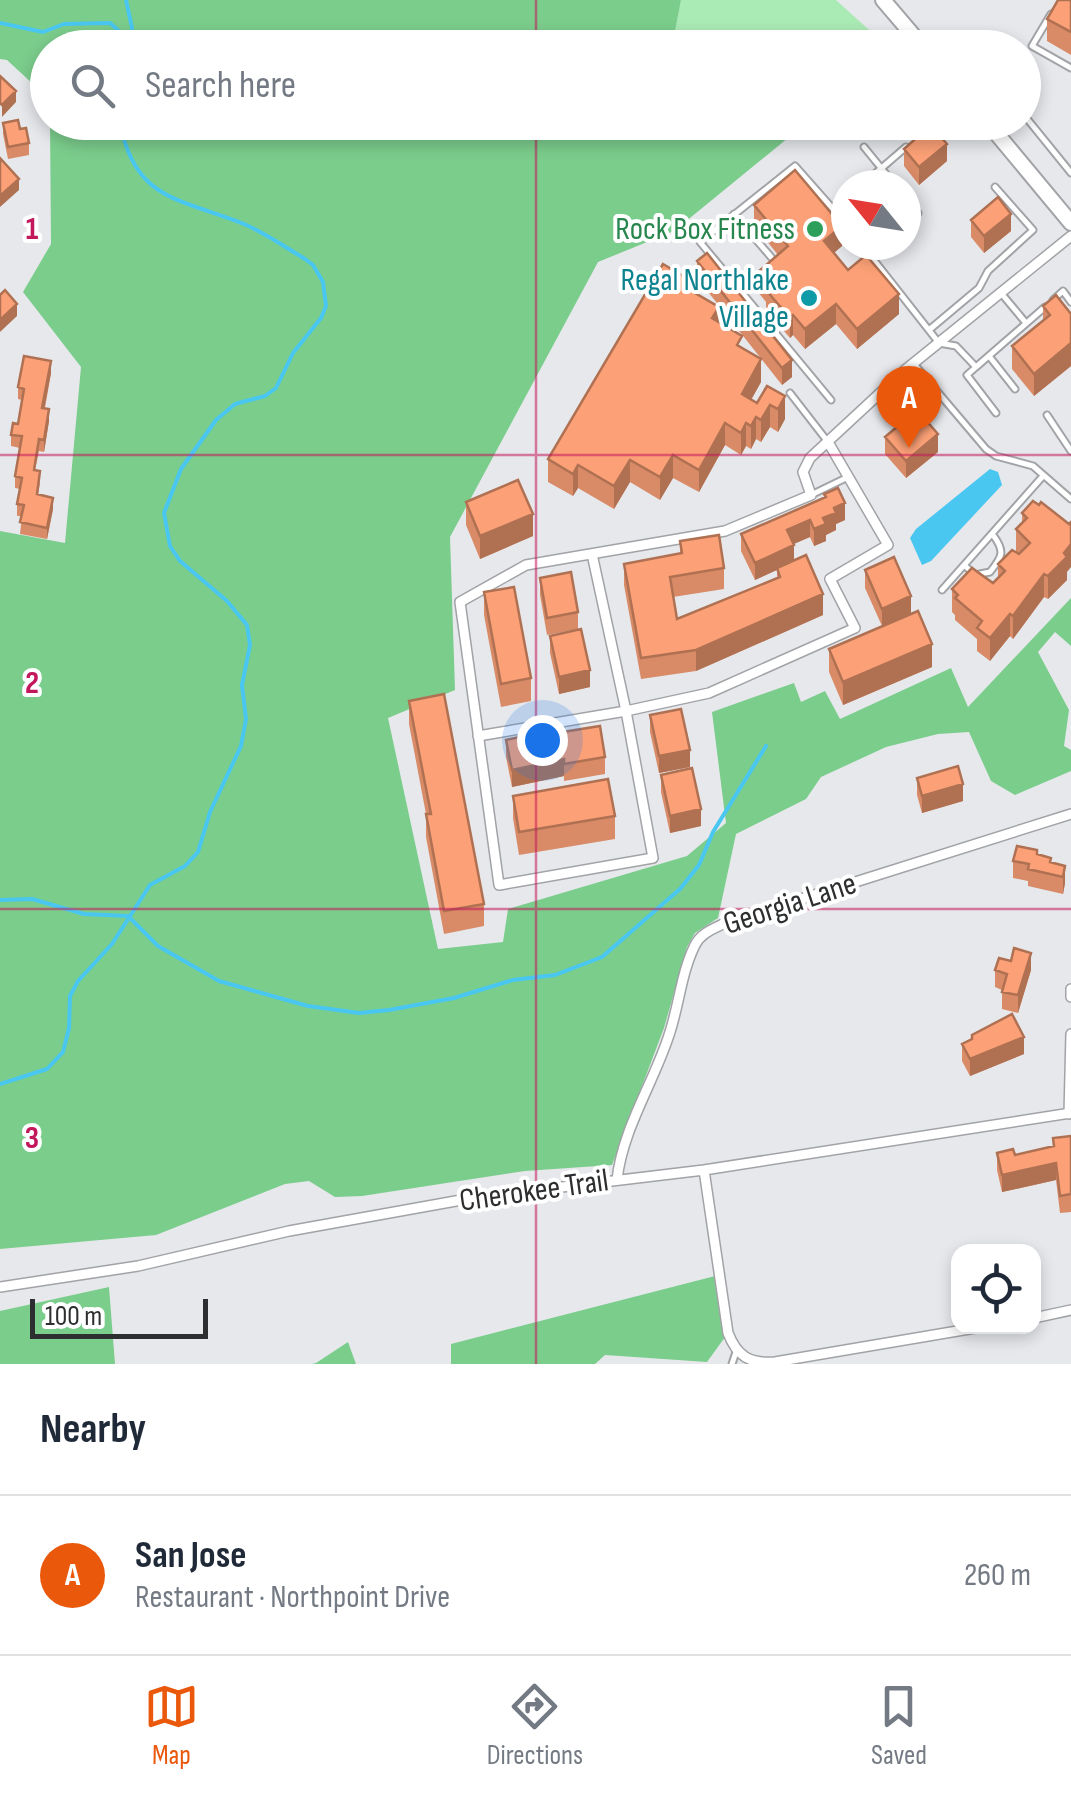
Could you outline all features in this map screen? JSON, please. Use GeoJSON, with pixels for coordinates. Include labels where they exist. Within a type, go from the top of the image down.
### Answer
{"type":"FeatureCollection","features":[{"type":"Feature","properties":{"kind":"main road"},"geometry":{"type":"LineString","coordinates":[[883,0],[909,30]]}},
{"type":"Feature","properties":{"kind":"main road"},"geometry":{"type":"LineString","coordinates":[[1001,140],[1071,223]]}},
{"type":"Feature","properties":{"kind":"street"},"geometry":{"type":"LineString","coordinates":[[592,554],[653,858],[498,885],[460,602],[526,565],[726,531],[810,495],[803,472],[810,458],[914,364],[1071,236]]}},
{"type":"Feature","properties":{"kind":"street"},"geometry":{"type":"LineString","coordinates":[[478,736],[709,693],[855,628],[830,578],[888,545],[828,442]]}},
{"type":"Feature","properties":{"kind":"street","name":"Georgia Lane"},"geometry":{"type":"LineString","coordinates":[[617,1180],[622,1157],[670,1033],[686,968],[703,934],[725,923],[1071,814]]}},
{"type":"Feature","properties":{"kind":"street"},"geometry":{"type":"LineString","coordinates":[[1071,989],[1071,997]]}},
{"type":"Feature","properties":{"kind":"street"},"geometry":{"type":"LineString","coordinates":[[1070,1114],[1071,1034]]}},
{"type":"Feature","properties":{"kind":"street","name":"Cherokee Trail"},"geometry":{"type":"LineString","coordinates":[[0,1288],[138,1266],[289,1231],[478,1197],[704,1170],[1070,1114]]}},
{"type":"Feature","properties":{"kind":"street"},"geometry":{"type":"LineString","coordinates":[[704,1170],[723,1312],[736,1352],[750,1361],[776,1362],[951,1332]]}},
{"type":"Feature","properties":{"kind":"street"},"geometry":{"type":"LineString","coordinates":[[1041,1316],[1071,1310]]}},
{"type":"Feature","properties":{"kind":"lane"},"geometry":{"type":"LineString","coordinates":[[1041,31],[1059,0]]}},
{"type":"Feature","properties":{"kind":"lane"},"geometry":{"type":"LineString","coordinates":[[1041,51],[1071,68]]}},
{"type":"Feature","properties":{"kind":"lane"},"geometry":{"type":"LineString","coordinates":[[1041,135],[1071,173]]}},
{"type":"Feature","properties":{"kind":"lane"},"geometry":{"type":"LineString","coordinates":[[880,170],[908,145]]}},
{"type":"Feature","properties":{"kind":"lane"},"geometry":{"type":"LineString","coordinates":[[864,147],[882,168]]}},
{"type":"Feature","properties":{"kind":"lane"},"geometry":{"type":"LineString","coordinates":[[831,207],[794,166],[700,242],[832,400]]}},
{"type":"Feature","properties":{"kind":"lane"},"geometry":{"type":"LineString","coordinates":[[929,330],[979,288],[988,271],[1033,230],[995,188]]}},
{"type":"Feature","properties":{"kind":"lane"},"geometry":{"type":"LineString","coordinates":[[734,214],[771,257]]}},
{"type":"Feature","properties":{"kind":"lane"},"geometry":{"type":"LineString","coordinates":[[874,260],[939,343],[956,346],[976,367]]}},
{"type":"Feature","properties":{"kind":"lane"},"geometry":{"type":"LineString","coordinates":[[996,413],[967,375],[1062,292],[1071,302]]}},
{"type":"Feature","properties":{"kind":"lane"},"geometry":{"type":"LineString","coordinates":[[1000,293],[1026,323]]}},
{"type":"Feature","properties":{"kind":"lane"},"geometry":{"type":"LineString","coordinates":[[988,356],[1015,389]]}},
{"type":"Feature","properties":{"kind":"lane"},"geometry":{"type":"LineString","coordinates":[[914,364],[986,449],[996,456],[1033,466],[1071,499]]}},
{"type":"Feature","properties":{"kind":"lane"},"geometry":{"type":"LineString","coordinates":[[790,393],[828,442]]}},
{"type":"Feature","properties":{"kind":"lane"},"geometry":{"type":"LineString","coordinates":[[1047,415],[1071,451]]}},
{"type":"Feature","properties":{"kind":"lane"},"geometry":{"type":"LineString","coordinates":[[942,590],[1043,475]]}},
{"type":"Feature","properties":{"kind":"lane"},"geometry":{"type":"LineString","coordinates":[[810,495],[848,478]]}},
{"type":"Feature","properties":{"kind":"lane"},"geometry":{"type":"LineString","coordinates":[[964,566],[975,575],[990,572],[1003,554],[992,534]]}},
{"type":"Feature","properties":{"kind":"lane"},"geometry":{"type":"LineString","coordinates":[[732,1364],[736,1352]]}},
{"type":"Feature","properties":{"kind":"green space"},"geometry":{"type":"Polygon","coordinates":[[[0,0],[681,0],[675,30],[30,30],[30,81],[7,60],[0,59],[0,0]]]}},
{"type":"Feature","properties":{"kind":"green space"},"geometry":{"type":"Polygon","coordinates":[[[681,0],[836,0],[869,30],[675,30],[681,0]]]}},
{"type":"Feature","properties":{"kind":"green space"},"geometry":{"type":"Polygon","coordinates":[[[50,140],[785,140],[674,231],[598,262],[450,537],[455,690],[388,718],[438,949],[503,942],[508,909],[687,856],[726,823],[712,712],[794,683],[801,702],[825,691],[840,719],[951,668],[968,707],[1071,598],[1071,646],[1055,632],[1038,652],[1069,710],[1064,746],[1071,750],[1071,771],[1015,795],[991,781],[969,732],[938,734],[886,747],[821,777],[806,799],[736,834],[718,918],[695,933],[687,947],[664,1028],[612,1165],[525,1171],[362,1196],[335,1197],[309,1181],[285,1184],[156,1235],[0,1249],[0,531],[65,543],[81,367],[23,292],[51,244],[50,140]]]}},
{"type":"Feature","properties":{"kind":"green space"},"geometry":{"type":"Polygon","coordinates":[[[719,1275],[728,1333],[707,1362],[605,1355],[595,1364],[451,1364],[451,1344],[719,1275]]]}},
{"type":"Feature","properties":{"kind":"green space"},"geometry":{"type":"Polygon","coordinates":[[[109,1287],[115,1364],[0,1364],[0,1311],[109,1287]]]}},
{"type":"Feature","properties":{"kind":"green space"},"geometry":{"type":"Polygon","coordinates":[[[348,1342],[356,1364],[312,1364],[316,1363],[348,1342]]]}},
{"type":"Feature","properties":{"kind":"water"},"geometry":{"type":"Polygon","coordinates":[[[990,469],[998,472],[1002,485],[931,561],[922,565],[910,538],[916,529],[990,469]]]}},
{"type":"Feature","properties":{"kind":"building"},"geometry":{"type":"Polygon","coordinates":[[[1058,0],[1071,0],[1071,32],[1047,19],[1058,0]]]}},
{"type":"Feature","properties":{"kind":"building"},"geometry":{"type":"Polygon","coordinates":[[[0,76],[16,91],[2,105],[0,103],[0,76]]]}},
{"type":"Feature","properties":{"kind":"building"},"geometry":{"type":"Polygon","coordinates":[[[18,120],[20,129],[26,128],[29,143],[8,147],[3,123],[18,120]]]}},
{"type":"Feature","properties":{"kind":"building"},"geometry":{"type":"Polygon","coordinates":[[[914,140],[944,140],[947,144],[919,167],[904,149],[914,140]]]}},
{"type":"Feature","properties":{"kind":"building"},"geometry":{"type":"Polygon","coordinates":[[[0,158],[19,179],[0,196],[0,158]]]}},
{"type":"Feature","properties":{"kind":"building"},"geometry":{"type":"Polygon","coordinates":[[[795,170],[831,213],[831,235],[824,241],[831,249],[831,260],[840,260],[848,270],[860,260],[870,260],[899,294],[857,329],[836,304],[805,329],[766,290],[770,287],[758,272],[788,246],[754,205],[795,170]]]}},
{"type":"Feature","properties":{"kind":"building"},"geometry":{"type":"Polygon","coordinates":[[[998,197],[1011,214],[984,236],[971,220],[998,197]]]}},
{"type":"Feature","properties":{"kind":"building"},"geometry":{"type":"Polygon","coordinates":[[[707,253],[792,360],[782,368],[697,261],[707,253]]]}},
{"type":"Feature","properties":{"kind":"building"},"geometry":{"type":"Polygon","coordinates":[[[663,264],[688,279],[683,286],[719,307],[712,318],[742,336],[737,345],[761,359],[742,394],[757,403],[767,386],[785,396],[778,409],[770,405],[761,420],[756,417],[751,426],[746,423],[741,433],[725,423],[699,470],[673,455],[660,477],[630,460],[614,486],[578,465],[573,474],[548,459],[663,264]]]}},
{"type":"Feature","properties":{"kind":"building"},"geometry":{"type":"Polygon","coordinates":[[[5,290],[17,304],[0,320],[0,295],[5,290]]]}},
{"type":"Feature","properties":{"kind":"building"},"geometry":{"type":"Polygon","coordinates":[[[1056,295],[1071,314],[1071,343],[1034,374],[1012,346],[1050,315],[1043,306],[1056,295]]]}},
{"type":"Feature","properties":{"kind":"building"},"geometry":{"type":"Polygon","coordinates":[[[24,356],[51,361],[42,408],[49,409],[34,470],[40,471],[37,494],[53,498],[47,528],[20,522],[24,505],[17,504],[22,478],[15,476],[22,436],[11,435],[13,423],[18,424],[24,389],[18,387],[24,356]]]}},
{"type":"Feature","properties":{"kind":"building"},"geometry":{"type":"Polygon","coordinates":[[[917,410],[938,434],[906,461],[885,437],[917,410]]]}},
{"type":"Feature","properties":{"kind":"building"},"geometry":{"type":"Polygon","coordinates":[[[518,480],[533,514],[480,536],[466,502],[518,480]]]}},
{"type":"Feature","properties":{"kind":"building"},"geometry":{"type":"Polygon","coordinates":[[[838,488],[845,503],[834,508],[836,513],[823,518],[826,524],[814,529],[810,520],[787,530],[794,545],[755,563],[741,534],[838,488]]]}},
{"type":"Feature","properties":{"kind":"building"},"geometry":{"type":"Polygon","coordinates":[[[1033,501],[1071,522],[1071,544],[1064,553],[1067,557],[1048,576],[1044,574],[1013,616],[1010,614],[990,638],[977,628],[982,621],[955,598],[958,595],[952,589],[972,568],[993,583],[1005,571],[998,564],[1012,550],[1019,554],[1030,543],[1016,529],[1027,518],[1022,513],[1033,501]]]}},
{"type":"Feature","properties":{"kind":"building"},"geometry":{"type":"Polygon","coordinates":[[[719,535],[724,568],[670,577],[677,619],[780,577],[777,568],[806,555],[823,594],[696,650],[641,658],[624,564],[682,553],[680,541],[719,535]]]}},
{"type":"Feature","properties":{"kind":"building"},"geometry":{"type":"Polygon","coordinates":[[[894,557],[911,596],[882,609],[865,570],[894,557]]]}},
{"type":"Feature","properties":{"kind":"building"},"geometry":{"type":"Polygon","coordinates":[[[571,572],[578,612],[547,618],[540,578],[571,572]]]}},
{"type":"Feature","properties":{"kind":"building"},"geometry":{"type":"Polygon","coordinates":[[[514,587],[531,678],[501,684],[484,592],[514,587]]]}},
{"type":"Feature","properties":{"kind":"building"},"geometry":{"type":"Polygon","coordinates":[[[918,611],[932,644],[843,682],[829,649],[918,611]]]}},
{"type":"Feature","properties":{"kind":"building"},"geometry":{"type":"Polygon","coordinates":[[[581,629],[590,670],[559,677],[550,636],[581,629]]]}},
{"type":"Feature","properties":{"kind":"building"},"geometry":{"type":"Polygon","coordinates":[[[444,694],[484,904],[444,911],[426,814],[431,814],[409,701],[444,694]]]}},
{"type":"Feature","properties":{"kind":"building"},"geometry":{"type":"Polygon","coordinates":[[[681,709],[690,750],[659,756],[650,715],[681,709]]]}},
{"type":"Feature","properties":{"kind":"building"},"geometry":{"type":"Polygon","coordinates":[[[600,726],[605,757],[564,764],[564,759],[512,770],[506,740],[600,726]]]}},
{"type":"Feature","properties":{"kind":"building"},"geometry":{"type":"Polygon","coordinates":[[[958,766],[963,784],[922,796],[917,778],[958,766]]]}},
{"type":"Feature","properties":{"kind":"building"},"geometry":{"type":"Polygon","coordinates":[[[692,768],[701,809],[670,816],[661,775],[692,768]]]}},
{"type":"Feature","properties":{"kind":"building"},"geometry":{"type":"Polygon","coordinates":[[[608,779],[615,816],[519,832],[513,796],[608,779]]]}},
{"type":"Feature","properties":{"kind":"building"},"geometry":{"type":"Polygon","coordinates":[[[1017,846],[1037,850],[1037,854],[1051,858],[1050,862],[1065,866],[1063,877],[1028,869],[1029,864],[1013,861],[1017,846]]]}},
{"type":"Feature","properties":{"kind":"building"},"geometry":{"type":"Polygon","coordinates":[[[1014,948],[1031,953],[1018,995],[1002,992],[1007,974],[995,970],[999,958],[1011,961],[1014,948]]]}},
{"type":"Feature","properties":{"kind":"building"},"geometry":{"type":"Polygon","coordinates":[[[1012,1014],[1024,1037],[970,1059],[962,1044],[1012,1014]]]}},
{"type":"Feature","properties":{"kind":"building"},"geometry":{"type":"Polygon","coordinates":[[[1071,1136],[1071,1194],[1060,1196],[1056,1163],[1002,1175],[997,1153],[1013,1149],[1015,1155],[1054,1146],[1053,1138],[1071,1136]]]}},
{"type":"Feature","properties":{"kind":"waterway"},"geometry":{"type":"LineString","coordinates":[[126,0],[132,30]]}},
{"type":"Feature","properties":{"kind":"waterway"},"geometry":{"type":"LineString","coordinates":[[0,23],[33,30]]}},
{"type":"Feature","properties":{"kind":"waterway"},"geometry":{"type":"LineString","coordinates":[[48,30],[64,24],[110,23],[118,30]]}},
{"type":"Feature","properties":{"kind":"waterway"},"geometry":{"type":"LineString","coordinates":[[0,1084],[47,1069],[63,1052],[70,996],[78,981],[112,944],[150,885],[185,866],[198,852],[210,812],[241,746],[246,719],[242,685],[250,645],[247,625],[227,601],[180,561],[170,546],[164,513],[181,469],[216,420],[235,404],[265,396],[276,388],[293,353],[326,306],[323,282],[313,265],[252,228],[164,194],[137,168],[125,140]]}},
{"type":"Feature","properties":{"kind":"waterway"},"geometry":{"type":"LineString","coordinates":[[0,900],[32,899],[84,914],[128,916],[158,946],[219,981],[308,1006],[359,1013],[454,998],[513,980],[555,975],[602,957],[680,889],[699,865],[713,832],[766,746]]}},
{"type":"Feature","properties":{"kind":"place","name":"Rock Box Fitness"},"geometry":{"type":"Point","coordinates":[815,229]}},
{"type":"Feature","properties":{"kind":"place","name":"Regal Northlake Village"},"geometry":{"type":"Point","coordinates":[809,298]}},
{"type":"Feature","properties":{"kind":"place","name":"San Jose"},"geometry":{"type":"Point","coordinates":[909,448]}}]}
